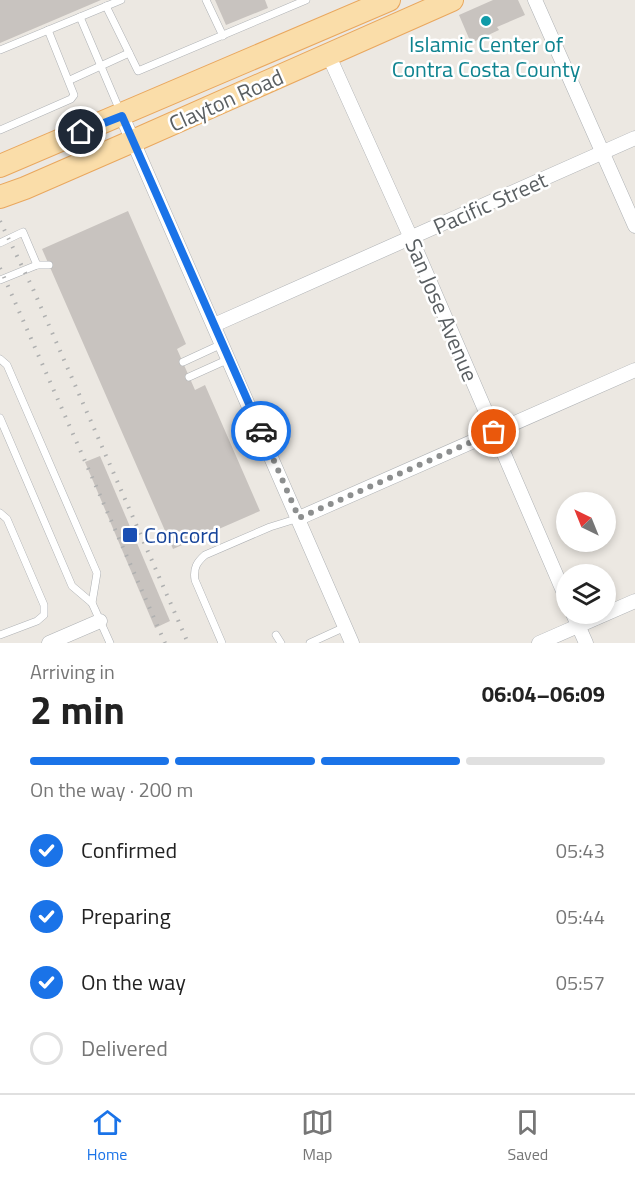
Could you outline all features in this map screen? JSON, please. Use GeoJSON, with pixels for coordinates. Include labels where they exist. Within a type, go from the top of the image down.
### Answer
{"type":"FeatureCollection","features":[{"type":"Feature","properties":{"kind":"main road","name":"Clayton Road"},"geometry":{"type":"LineString","coordinates":[[0,197],[133,141],[452,0]]}},
{"type":"Feature","properties":{"kind":"main road","name":"Clayton Road"},"geometry":{"type":"LineString","coordinates":[[0,166],[122,116],[375,3]]}},
{"type":"Feature","properties":{"kind":"street"},"geometry":{"type":"LineString","coordinates":[[535,0],[635,226]]}},
{"type":"Feature","properties":{"kind":"street","name":"San Jose Avenue"},"geometry":{"type":"LineString","coordinates":[[328,54],[411,238],[556,575]]}},
{"type":"Feature","properties":{"kind":"street"},"geometry":{"type":"LineString","coordinates":[[122,116],[352,643]]}},
{"type":"Feature","properties":{"kind":"street","name":"Pacific Street"},"geometry":{"type":"LineString","coordinates":[[214,325],[635,138]]}},
{"type":"Feature","properties":{"kind":"street"},"geometry":{"type":"LineString","coordinates":[[299,518],[635,370]]}},
{"type":"Feature","properties":{"kind":"street"},"geometry":{"type":"LineString","coordinates":[[616,608],[635,602]]}},
{"type":"Feature","properties":{"kind":"street"},"geometry":{"type":"LineString","coordinates":[[49,643],[100,621]]}},
{"type":"Feature","properties":{"kind":"street"},"geometry":{"type":"LineString","coordinates":[[539,643],[569,624]]}},
{"type":"Feature","properties":{"kind":"street"},"geometry":{"type":"LineString","coordinates":[[577,624],[586,643]]}},
{"type":"Feature","properties":{"kind":"lane"},"geometry":{"type":"LineString","coordinates":[[0,50],[121,0]]}},
{"type":"Feature","properties":{"kind":"lane"},"geometry":{"type":"LineString","coordinates":[[207,0],[223,36]]}},
{"type":"Feature","properties":{"kind":"lane"},"geometry":{"type":"LineString","coordinates":[[106,6],[138,70],[306,0]]}},
{"type":"Feature","properties":{"kind":"lane"},"geometry":{"type":"LineString","coordinates":[[81,17],[122,116]]}},
{"type":"Feature","properties":{"kind":"lane"},"geometry":{"type":"LineString","coordinates":[[0,130],[71,99],[75,92],[48,30]]}},
{"type":"Feature","properties":{"kind":"lane"},"geometry":{"type":"LineString","coordinates":[[70,80],[129,53]]}},
{"type":"Feature","properties":{"kind":"lane"},"geometry":{"type":"LineString","coordinates":[[0,243],[23,232],[37,265]]}},
{"type":"Feature","properties":{"kind":"lane"},"geometry":{"type":"LineString","coordinates":[[0,280],[37,265],[49,265]]}},
{"type":"Feature","properties":{"kind":"lane"},"geometry":{"type":"LineString","coordinates":[[183,362],[222,344]]}},
{"type":"Feature","properties":{"kind":"lane"},"geometry":{"type":"LineString","coordinates":[[0,359],[7,365],[97,573],[92,603]]}},
{"type":"Feature","properties":{"kind":"lane"},"geometry":{"type":"LineString","coordinates":[[189,377],[229,359]]}},
{"type":"Feature","properties":{"kind":"lane"},"geometry":{"type":"LineString","coordinates":[[0,418],[72,586],[92,603],[110,643]]}},
{"type":"Feature","properties":{"kind":"lane"},"geometry":{"type":"LineString","coordinates":[[0,513],[7,519],[44,605],[44,615],[37,621],[0,635]]}},
{"type":"Feature","properties":{"kind":"lane"},"geometry":{"type":"LineString","coordinates":[[222,643],[195,580],[194,569],[198,562],[205,555],[270,527],[299,518]]}},
{"type":"Feature","properties":{"kind":"lane"},"geometry":{"type":"LineString","coordinates":[[310,643],[345,627]]}},
{"type":"Feature","properties":{"kind":"lane"},"geometry":{"type":"LineString","coordinates":[[276,635],[281,643]]}},
{"type":"Feature","properties":{"kind":"building"},"geometry":{"type":"Polygon","coordinates":[[[0,0],[101,0],[0,43],[0,0]]]}},
{"type":"Feature","properties":{"kind":"building"},"geometry":{"type":"Polygon","coordinates":[[[215,0],[265,0],[268,8],[226,25],[215,0]]]}},
{"type":"Feature","properties":{"kind":"building","name":"Islamic Center of Contra Costa County"},"geometry":{"type":"Polygon","coordinates":[[[493,0],[518,0],[525,15],[497,27],[499,30],[471,43],[459,15],[493,0]]]}},
{"type":"Feature","properties":{"kind":"building"},"geometry":{"type":"Polygon","coordinates":[[[128,211],[186,344],[177,349],[195,390],[205,385],[260,511],[173,549],[42,249],[128,211]]]}},
{"type":"Feature","properties":{"kind":"building"},"geometry":{"type":"Polygon","coordinates":[[[100,456],[170,621],[155,628],[85,462],[100,456]]]}},
{"type":"Feature","properties":{"kind":"railway"},"geometry":{"type":"LineString","coordinates":[[0,221],[33,289],[188,643]]}},
{"type":"Feature","properties":{"kind":"railway"},"geometry":{"type":"LineString","coordinates":[[0,268],[165,643]]}},
{"type":"Feature","properties":{"kind":"way so far"},"geometry":{"type":"LineString","coordinates":[[261,431],[299,518],[494,432]]}},
{"type":"Feature","properties":{"kind":"place","name":"Islamic Center of Contra Costa County"},"geometry":{"type":"Point","coordinates":[486,21]}},
{"type":"Feature","properties":{"kind":"place","name":"Concord"},"geometry":{"type":"Point","coordinates":[130,535]}},
{"type":"Feature","properties":{"kind":"route"},"geometry":{"type":"LineString","coordinates":[[81,132],[122,116],[261,431]]}}]}
